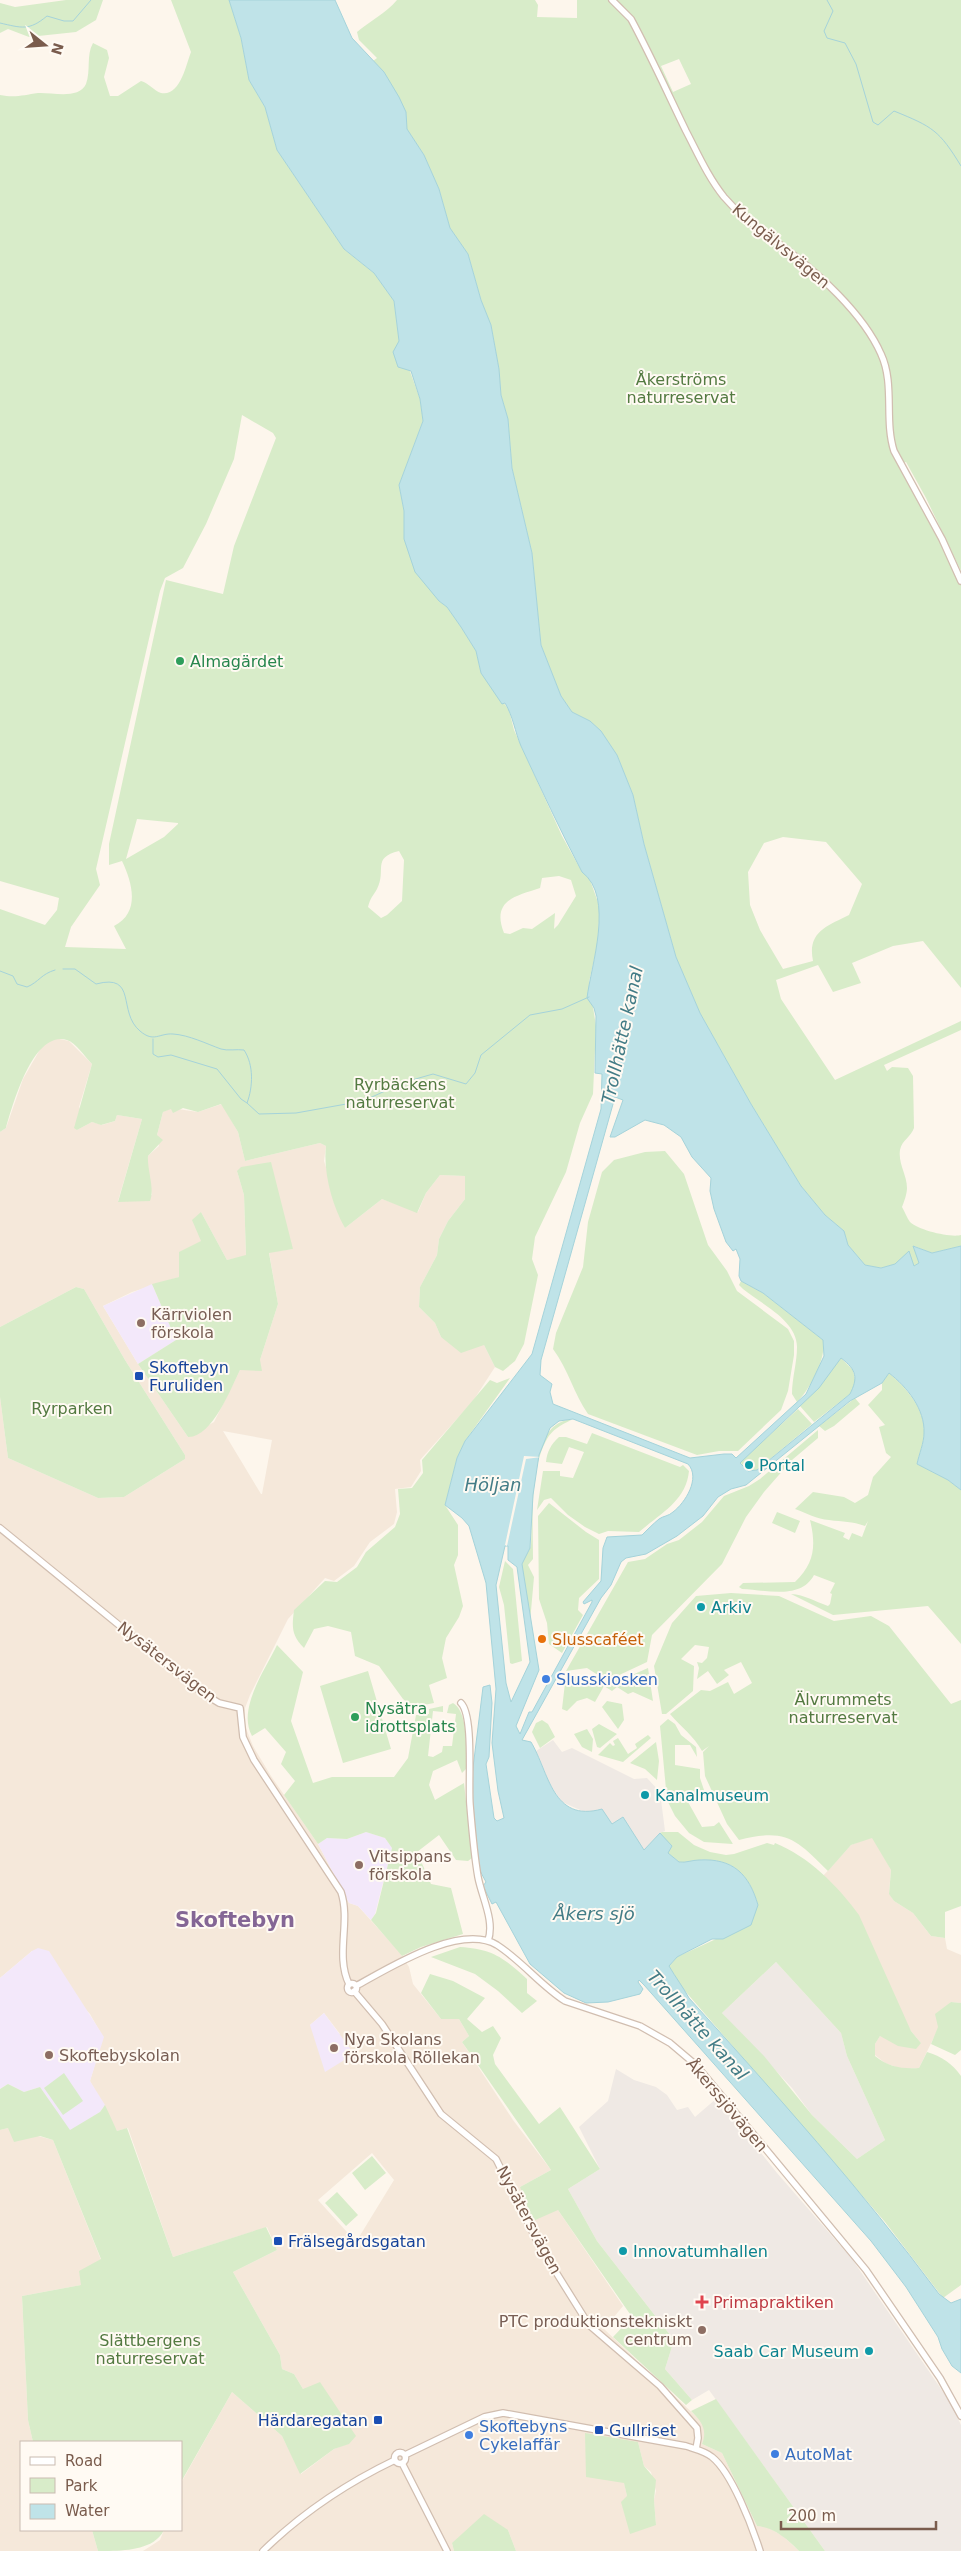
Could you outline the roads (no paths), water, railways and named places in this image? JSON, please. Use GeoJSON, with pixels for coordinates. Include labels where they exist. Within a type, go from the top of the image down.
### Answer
{"type":"FeatureCollection","features":[{"type":"Feature","properties":{"kind":"street","name":"Kungälvsvägen"},"geometry":{"type":"LineString","coordinates":[[612,0],[624,11],[634,26],[706,171],[723,196],[753,225],[811,268],[860,321],[874,341],[882,355],[887,376],[890,439],[894,451],[942,539],[961,581]]}},
{"type":"Feature","properties":{"kind":"street","name":"Nysätersvägen"},"geometry":{"type":"LineString","coordinates":[[0,1528],[201,1692],[220,1703],[240,1708],[243,1737],[254,1760],[341,1892],[344,1910],[344,1969],[353,1987],[382,2024],[441,2114],[485,2149],[499,2164],[540,2245],[589,2325],[660,2386],[697,2428],[696,2449]]}},
{"type":"Feature","properties":{"kind":"street"},"geometry":{"type":"LineString","coordinates":[[353,1987],[406,1959],[446,1943],[469,1938],[488,1941],[490,1923],[476,1860],[468,1791],[470,1763],[466,1712],[461,1703]]}},
{"type":"Feature","properties":{"kind":"street","name":"Åkerssjövägen"},"geometry":{"type":"LineString","coordinates":[[488,1941],[508,1953],[565,2001],[640,2026],[670,2043],[696,2065],[866,2270],[940,2378],[961,2416]]}},
{"type":"Feature","properties":{"kind":"street"},"geometry":{"type":"LineString","coordinates":[[402,2463],[405,2455],[484,2418],[503,2413],[696,2449],[711,2456],[722,2469],[752,2526],[760,2551]]}},
{"type":"Feature","properties":{"kind":"street"},"geometry":{"type":"LineString","coordinates":[[395,2460],[398,2452],[405,2455]]}},
{"type":"Feature","properties":{"kind":"street"},"geometry":{"type":"LineString","coordinates":[[395,2460],[402,2463],[447,2551]]}},
{"type":"Feature","properties":{"kind":"street"},"geometry":{"type":"LineString","coordinates":[[263,2551],[302,2516],[339,2489],[395,2460]]}},
{"type":"Feature","properties":{"kind":"water"},"geometry":{"type":"Polygon","coordinates":[[[229,0],[335,0],[352,38],[384,72],[399,97],[406,112],[407,129],[424,155],[439,189],[450,228],[468,254],[481,300],[491,325],[499,369],[501,395],[508,419],[512,468],[532,553],[541,645],[561,696],[572,712],[590,721],[601,731],[617,755],[633,795],[644,844],[676,957],[700,1013],[751,1104],[801,1186],[825,1215],[844,1231],[848,1245],[865,1265],[881,1268],[895,1264],[909,1251],[914,1266],[919,1263],[913,1246],[932,1253],[961,1246],[961,1490],[948,1480],[917,1464],[924,1437],[924,1424],[914,1399],[889,1373],[882,1383],[850,1401],[746,1485],[731,1489],[718,1497],[703,1516],[677,1536],[646,1554],[626,1558],[621,1562],[611,1585],[601,1598],[522,1740],[531,1742],[554,1792],[562,1802],[572,1809],[585,1811],[602,1809],[612,1824],[623,1817],[644,1850],[660,1833],[672,1846],[668,1853],[679,1862],[711,1860],[721,1862],[738,1870],[750,1885],[758,1905],[751,1925],[723,1939],[712,1939],[677,1957],[669,1966],[689,1998],[786,2106],[849,2180],[939,2294],[951,2303],[961,2299],[961,2373],[952,2366],[942,2349],[938,2337],[906,2287],[871,2241],[644,1985],[639,1980],[638,1982],[643,1989],[640,1994],[608,2002],[586,2003],[564,1993],[530,1964],[496,1902],[492,1904],[483,1886],[486,1882],[479,1869],[471,1784],[483,1687],[490,1685],[492,1703],[489,1757],[486,1764],[494,1818],[497,1821],[504,1818],[498,1791],[492,1743],[496,1689],[486,1583],[469,1526],[445,1505],[457,1458],[465,1441],[532,1354],[601,1109],[602,1074],[595,1073],[596,1016],[594,1008],[587,998],[598,932],[599,914],[597,898],[592,883],[582,872],[543,794],[521,746],[508,708],[505,703],[502,704],[481,673],[476,651],[461,627],[447,607],[439,601],[415,572],[404,539],[404,511],[399,485],[423,421],[420,399],[411,371],[398,367],[393,352],[399,341],[394,301],[374,273],[344,249],[277,150],[265,107],[249,80],[241,38],[229,0]],[[615,1097],[541,1360],[540,1375],[552,1384],[550,1392],[553,1404],[690,1458],[732,1454],[736,1458],[806,1394],[824,1356],[823,1340],[763,1293],[741,1281],[739,1276],[740,1259],[736,1249],[733,1251],[726,1242],[714,1209],[710,1191],[711,1178],[692,1157],[681,1137],[664,1125],[645,1120],[615,1137],[610,1137],[623,1100],[615,1097]],[[841,1358],[819,1388],[740,1463],[748,1471],[757,1470],[850,1394],[855,1379],[853,1370],[841,1358]],[[573,1419],[559,1421],[550,1428],[539,1455],[533,1495],[530,1548],[522,1564],[539,1670],[516,1726],[520,1734],[529,1712],[532,1712],[592,1602],[592,1600],[584,1604],[583,1602],[601,1581],[603,1548],[607,1537],[642,1535],[659,1519],[678,1508],[690,1490],[693,1476],[688,1464],[573,1419]],[[505,1546],[496,1585],[506,1683],[511,1702],[530,1662],[517,1567],[508,1560],[508,1546],[505,1546]]]}},
{"type":"Feature","properties":{"kind":"waterway"},"geometry":{"type":"LineString","coordinates":[[0,23],[25,27],[35,24],[47,16],[64,21],[73,21],[91,0]]}},
{"type":"Feature","properties":{"kind":"waterway"},"geometry":{"type":"LineString","coordinates":[[827,0],[833,11],[824,31],[827,38],[845,43],[856,64],[873,122],[878,125],[894,111],[918,121],[934,131],[947,144],[961,166]]}},
{"type":"Feature","properties":{"kind":"waterway"},"geometry":{"type":"LineString","coordinates":[[63,969],[75,969],[96,984],[109,982],[117,984],[125,996],[133,1023],[145,1035],[153,1037],[168,1034],[179,1035],[223,1050],[244,1050],[250,1062],[252,1076],[247,1103],[259,1114],[296,1113],[363,1101],[405,1082],[433,1074],[466,1084],[475,1073],[481,1055],[530,1015],[562,1009],[589,997]]}},
{"type":"Feature","properties":{"kind":"waterway"},"geometry":{"type":"LineString","coordinates":[[0,971],[13,976],[17,984],[27,987],[55,970]]}},
{"type":"Feature","properties":{"kind":"waterway"},"geometry":{"type":"LineString","coordinates":[[153,1039],[153,1054],[158,1057],[171,1055],[217,1069],[241,1099],[247,1103]]}},
{"type":"Feature","properties":{"kind":"place","name":"Almagärdet"},"geometry":{"type":"Point","coordinates":[180,661]}},
{"type":"Feature","properties":{"kind":"place","name":"Kärrviolen förskola"},"geometry":{"type":"Point","coordinates":[141,1323]}},
{"type":"Feature","properties":{"kind":"place","name":"Skoftebyn Furuliden"},"geometry":{"type":"Point","coordinates":[139,1376]}},
{"type":"Feature","properties":{"kind":"place","name":"Portal"},"geometry":{"type":"Point","coordinates":[749,1465]}},
{"type":"Feature","properties":{"kind":"place","name":"Arkiv"},"geometry":{"type":"Point","coordinates":[701,1607]}},
{"type":"Feature","properties":{"kind":"place","name":"Slusscaféet"},"geometry":{"type":"Point","coordinates":[542,1639]}},
{"type":"Feature","properties":{"kind":"place","name":"Slusskiosken"},"geometry":{"type":"Point","coordinates":[546,1679]}},
{"type":"Feature","properties":{"kind":"place","name":"Nysätra idrottsplats"},"geometry":{"type":"Point","coordinates":[355,1717]}},
{"type":"Feature","properties":{"kind":"place","name":"Kanalmuseum"},"geometry":{"type":"Point","coordinates":[645,1795]}},
{"type":"Feature","properties":{"kind":"place","name":"Vitsippans förskola"},"geometry":{"type":"Point","coordinates":[359,1865]}},
{"type":"Feature","properties":{"kind":"place","name":"Nya Skolans förskola Röllekan"},"geometry":{"type":"Point","coordinates":[334,2048]}},
{"type":"Feature","properties":{"kind":"place","name":"Skoftebyskolan"},"geometry":{"type":"Point","coordinates":[49,2055]}},
{"type":"Feature","properties":{"kind":"place","name":"Frälsegårdsgatan"},"geometry":{"type":"Point","coordinates":[278,2241]}},
{"type":"Feature","properties":{"kind":"place","name":"Innovatumhallen"},"geometry":{"type":"Point","coordinates":[623,2251]}},
{"type":"Feature","properties":{"kind":"place","name":"Primapraktiken"},"geometry":{"type":"Point","coordinates":[702,2302]}},
{"type":"Feature","properties":{"kind":"place","name":"PTC produktionstekniskt centrum"},"geometry":{"type":"Point","coordinates":[702,2330]}},
{"type":"Feature","properties":{"kind":"place","name":"Saab Car Museum"},"geometry":{"type":"Point","coordinates":[869,2351]}},
{"type":"Feature","properties":{"kind":"place","name":"Härdaregatan"},"geometry":{"type":"Point","coordinates":[378,2420]}},
{"type":"Feature","properties":{"kind":"place","name":"Gullriset"},"geometry":{"type":"Point","coordinates":[599,2430]}},
{"type":"Feature","properties":{"kind":"place","name":"Skoftebyns Cykelaffär"},"geometry":{"type":"Point","coordinates":[469,2435]}},
{"type":"Feature","properties":{"kind":"place","name":"AutoMat"},"geometry":{"type":"Point","coordinates":[775,2454]}},
{"type":"Feature","properties":{"kind":"district","name":"Skoftebyn"},"geometry":{"type":"Point","coordinates":[235,1920]}},
{"type":"Feature","properties":{"kind":"park label","name":"Åkerströms naturreservat"},"geometry":{"type":"Point","coordinates":[681,388]}},
{"type":"Feature","properties":{"kind":"park label","name":"Ryrbäckens naturreservat"},"geometry":{"type":"Point","coordinates":[400,1093]}},
{"type":"Feature","properties":{"kind":"park label","name":"Ryrparken"},"geometry":{"type":"Point","coordinates":[72,1408]}},
{"type":"Feature","properties":{"kind":"park label","name":"Älvrummets naturreservat"},"geometry":{"type":"Point","coordinates":[843,1708]}},
{"type":"Feature","properties":{"kind":"park label","name":"Slättbergens naturreservat"},"geometry":{"type":"Point","coordinates":[150,2349]}},
{"type":"Feature","properties":{"kind":"water label","name":"Trollhätte kanal"},"geometry":{"type":"Point","coordinates":[622,1035]}},
{"type":"Feature","properties":{"kind":"water label","name":"Höljan"},"geometry":{"type":"Point","coordinates":[493,1484]}},
{"type":"Feature","properties":{"kind":"water label","name":"Åkers sjö"},"geometry":{"type":"Point","coordinates":[594,1913]}},
{"type":"Feature","properties":{"kind":"water label","name":"Trollhätte kanal"},"geometry":{"type":"Point","coordinates":[698,2025]}}]}
